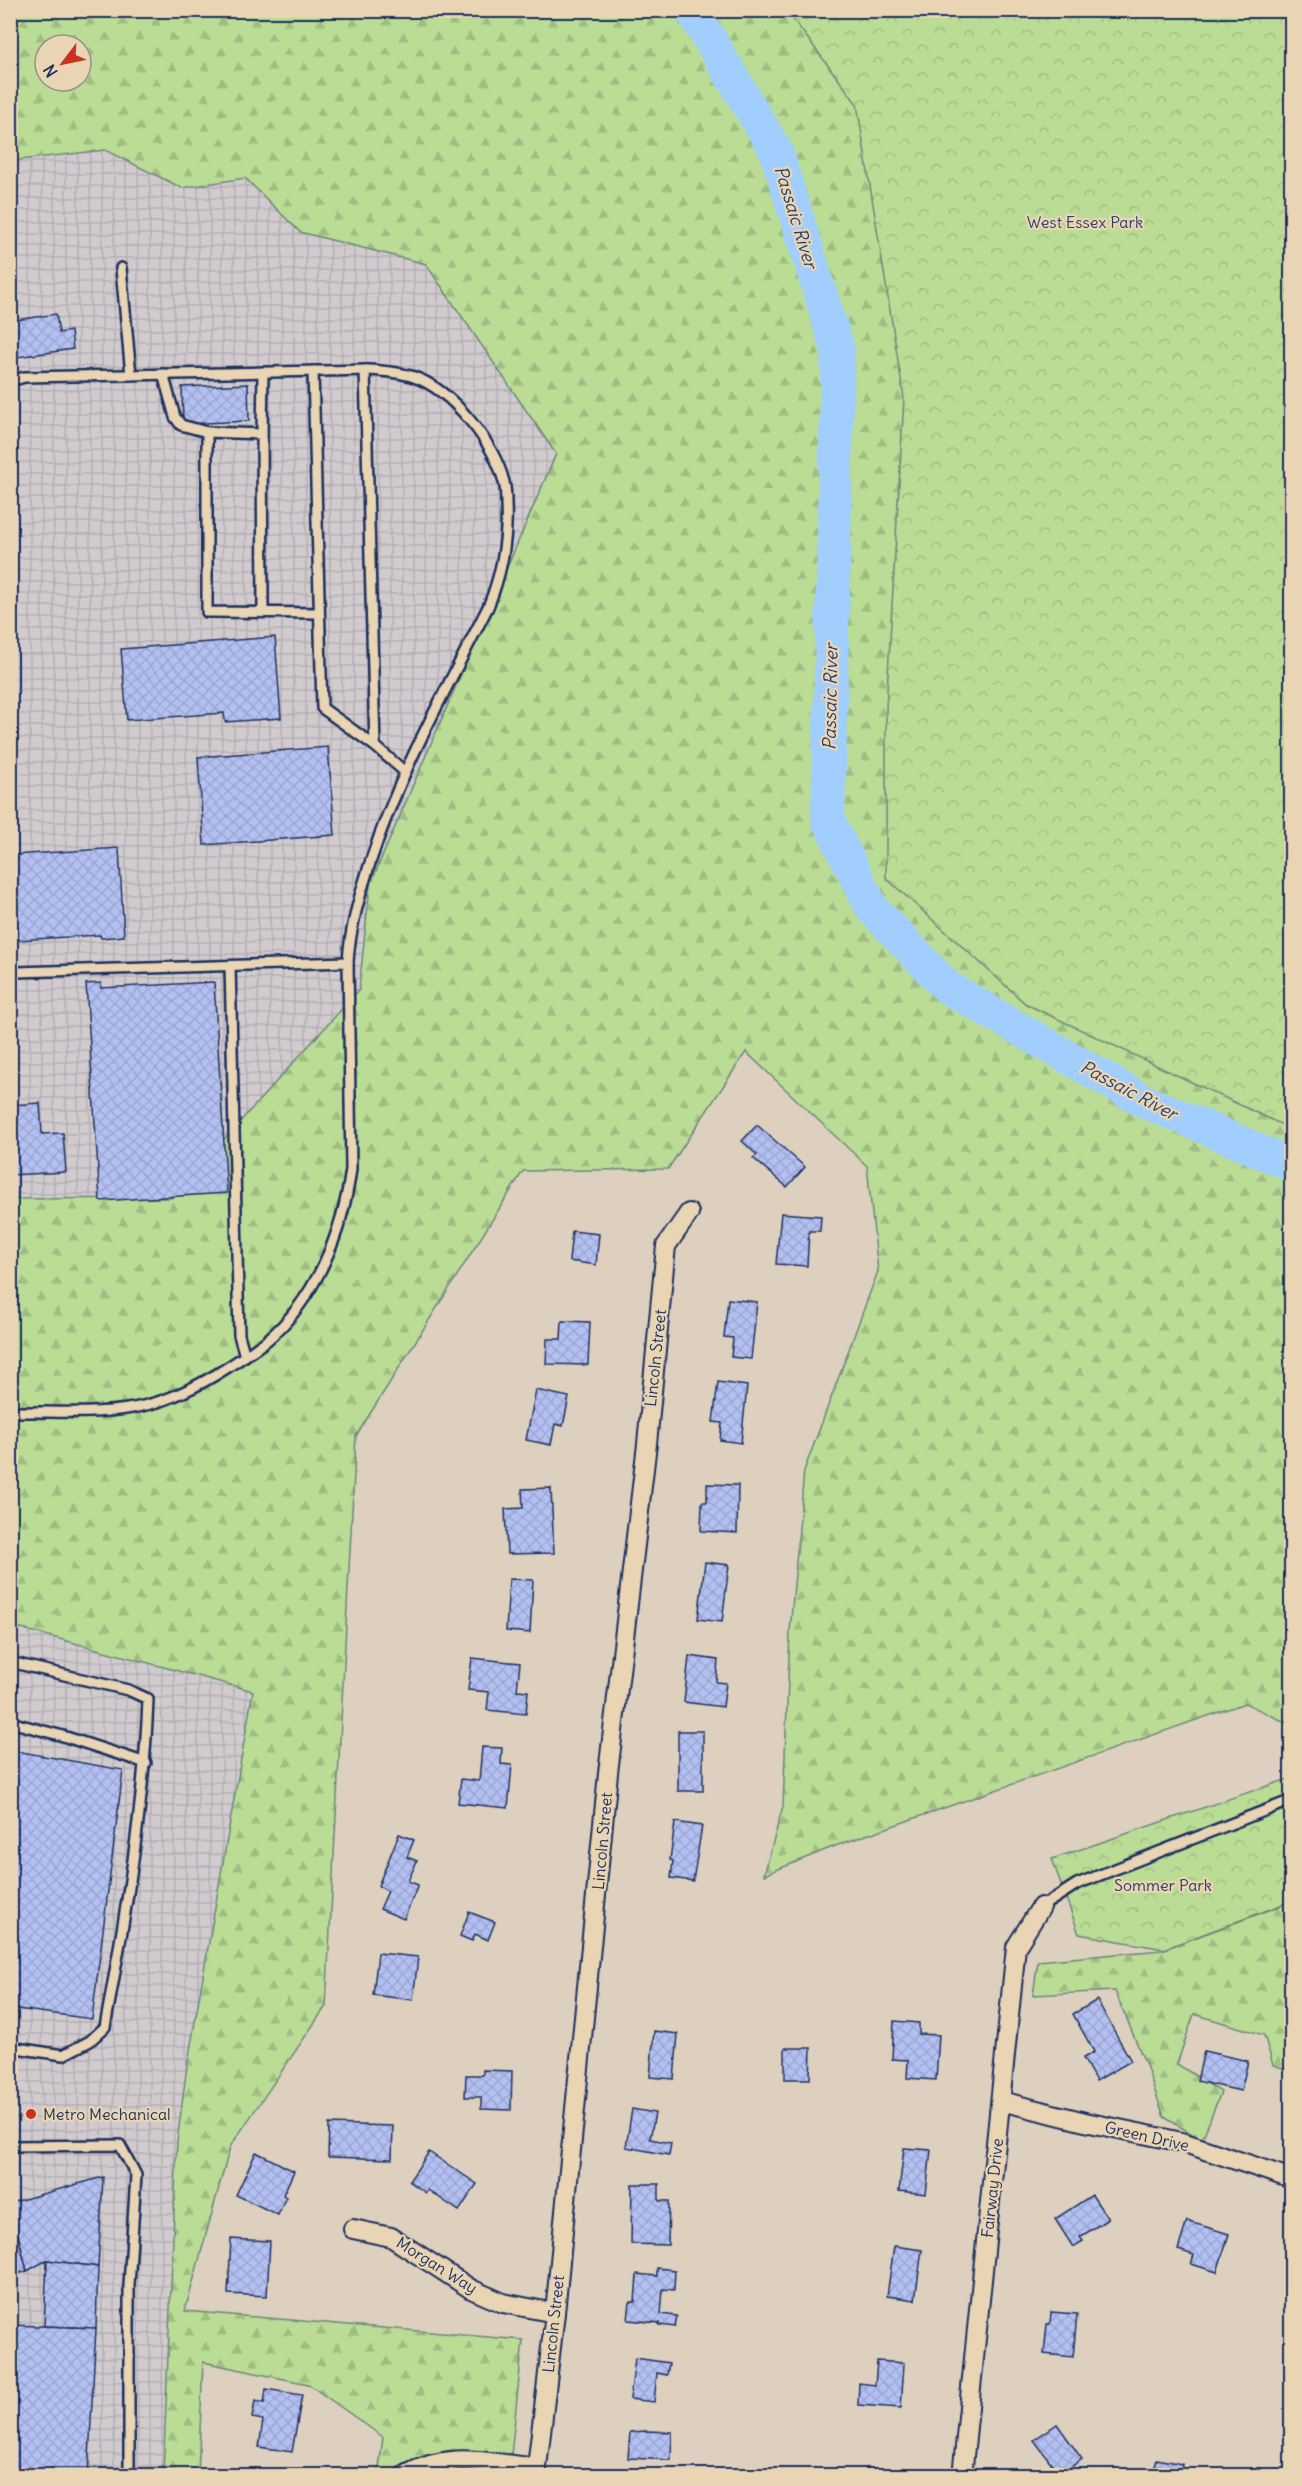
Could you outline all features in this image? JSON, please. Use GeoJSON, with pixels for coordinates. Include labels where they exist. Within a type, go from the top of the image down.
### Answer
{"type":"FeatureCollection","features":[{"type":"Feature","properties":{"kind":"street","name":"Lincoln Street"},"geometry":{"type":"LineString","coordinates":[[536,2472],[555,2313],[608,1773],[647,1444],[666,1246],[689,1213]]}},
{"type":"Feature","properties":{"kind":"street","name":"Fairway Drive"},"geometry":{"type":"LineString","coordinates":[[962,2475],[1016,1947],[1041,1907]]}},
{"type":"Feature","properties":{"kind":"street","name":"Green Drive"},"geometry":{"type":"LineString","coordinates":[[1001,2101],[1085,2122],[1182,2142],[1292,2179]]}},
{"type":"Feature","properties":{"kind":"street","name":"Morgan Way"},"geometry":{"type":"LineString","coordinates":[[353,2229],[392,2236],[471,2289],[503,2303],[555,2313]]}},
{"type":"Feature","properties":{"kind":"street"},"geometry":{"type":"LineString","coordinates":[[404,2475],[423,2465],[450,2459],[536,2472]]}},
{"type":"Feature","properties":{"kind":"lane"},"geometry":{"type":"LineString","coordinates":[[121,268],[131,375]]}},
{"type":"Feature","properties":{"kind":"lane"},"geometry":{"type":"LineString","coordinates":[[10,381],[25,377],[365,370],[394,372],[416,378],[447,398],[464,413],[482,436],[496,459],[505,483],[507,520],[505,552],[498,581],[488,607],[386,814],[358,899],[349,941],[348,962],[351,1169],[345,1203],[330,1250],[311,1286],[284,1323],[267,1340],[195,1388],[146,1406],[102,1410],[10,1412]]}},
{"type":"Feature","properties":{"kind":"lane"},"geometry":{"type":"LineString","coordinates":[[365,370],[375,746]]}},
{"type":"Feature","properties":{"kind":"lane"},"geometry":{"type":"LineString","coordinates":[[313,371],[322,708],[375,746],[405,772]]}},
{"type":"Feature","properties":{"kind":"lane"},"geometry":{"type":"LineString","coordinates":[[263,372],[263,612]]}},
{"type":"Feature","properties":{"kind":"lane"},"geometry":{"type":"LineString","coordinates":[[163,374],[175,417],[180,424],[207,432],[262,434]]}},
{"type":"Feature","properties":{"kind":"lane"},"geometry":{"type":"LineString","coordinates":[[207,432],[207,612],[320,613]]}},
{"type":"Feature","properties":{"kind":"lane"},"geometry":{"type":"LineString","coordinates":[[10,970],[17,972],[348,962]]}},
{"type":"Feature","properties":{"kind":"lane"},"geometry":{"type":"LineString","coordinates":[[230,966],[239,1335],[245,1356]]}},
{"type":"Feature","properties":{"kind":"lane"},"geometry":{"type":"LineString","coordinates":[[10,1662],[128,1690],[148,1699],[146,1763],[129,1898],[105,2027],[90,2041],[63,2055],[10,2047]]}},
{"type":"Feature","properties":{"kind":"lane"},"geometry":{"type":"LineString","coordinates":[[10,1722],[63,1736],[146,1763]]}},
{"type":"Feature","properties":{"kind":"lane"},"geometry":{"type":"LineString","coordinates":[[1041,1907],[1077,1884],[1292,1800]]}},
{"type":"Feature","properties":{"kind":"lane"},"geometry":{"type":"LineString","coordinates":[[10,2146],[120,2145],[136,2175],[129,2285],[129,2475]]}},
{"type":"Feature","properties":{"kind":"shaded area"},"geometry":{"type":"Polygon","coordinates":[[[105,150],[182,188],[245,178],[300,232],[426,264],[556,454],[370,885],[359,990],[171,1199],[11,1199],[10,161],[105,150]]]}},
{"type":"Feature","properties":{"kind":"shaded area"},"geometry":{"type":"Polygon","coordinates":[[[10,1626],[253,1691],[186,2073],[177,2142],[163,2475],[11,2475],[10,1626]]]}},
{"type":"Feature","properties":{"kind":"green space"},"geometry":{"type":"Polygon","coordinates":[[[11,11],[1291,11],[1291,1725],[1245,1703],[835,1846],[764,1875],[783,1806],[790,1631],[804,1471],[878,1271],[867,1166],[746,1052],[668,1169],[523,1171],[356,1436],[326,2006],[230,2147],[185,2311],[523,2340],[509,2475],[378,2475],[383,2437],[308,2384],[203,2362],[198,2475],[163,2475],[177,2142],[186,2073],[253,1691],[11,1626],[10,1199],[171,1198],[359,990],[370,885],[556,454],[426,264],[300,232],[245,178],[182,188],[105,150],[11,161],[11,11]]]}},
{"type":"Feature","properties":{"kind":"green space","name":"West Essex Park"},"geometry":{"type":"Polygon","coordinates":[[[787,11],[1291,11],[1291,1129],[1026,1004],[886,878],[886,709],[904,398],[857,104],[787,11]]]}},
{"type":"Feature","properties":{"kind":"green space","name":"Sommer Park"},"geometry":{"type":"Polygon","coordinates":[[[1291,1778],[1291,1901],[1164,1949],[1079,1934],[1052,1859],[1291,1778]]]}},
{"type":"Feature","properties":{"kind":"green space"},"geometry":{"type":"Polygon","coordinates":[[[1291,1902],[1291,2071],[1273,2065],[1264,2035],[1194,2014],[1177,2064],[1221,2092],[1202,2140],[1164,2117],[1146,2065],[1115,1991],[1033,1995],[1038,1961],[1162,1950],[1291,1902]]]}},
{"type":"Feature","properties":{"kind":"building"},"geometry":{"type":"Polygon","coordinates":[[[56,314],[59,333],[71,331],[73,349],[10,358],[10,321],[56,314]]]}},
{"type":"Feature","properties":{"kind":"building"},"geometry":{"type":"Polygon","coordinates":[[[248,384],[249,421],[183,424],[182,387],[248,384]]]}},
{"type":"Feature","properties":{"kind":"building"},"geometry":{"type":"Polygon","coordinates":[[[275,637],[281,718],[225,722],[224,713],[127,720],[121,649],[275,637]]]}},
{"type":"Feature","properties":{"kind":"building"},"geometry":{"type":"Polygon","coordinates":[[[328,747],[335,835],[204,845],[198,757],[328,747]]]}},
{"type":"Feature","properties":{"kind":"building"},"geometry":{"type":"Polygon","coordinates":[[[119,848],[124,936],[101,938],[100,935],[18,940],[13,855],[119,848]]]}},
{"type":"Feature","properties":{"kind":"building"},"geometry":{"type":"Polygon","coordinates":[[[214,982],[227,1193],[100,1201],[86,984],[101,983],[101,988],[214,982]]]}},
{"type":"Feature","properties":{"kind":"building"},"geometry":{"type":"Polygon","coordinates":[[[40,1103],[42,1134],[63,1133],[66,1172],[10,1175],[10,1105],[40,1103]]]}},
{"type":"Feature","properties":{"kind":"building"},"geometry":{"type":"Polygon","coordinates":[[[757,1125],[805,1167],[787,1187],[753,1158],[757,1155],[742,1141],[757,1125]]]}},
{"type":"Feature","properties":{"kind":"building"},"geometry":{"type":"Polygon","coordinates":[[[781,1213],[821,1216],[820,1231],[809,1231],[807,1266],[776,1264],[781,1213]]]}},
{"type":"Feature","properties":{"kind":"building"},"geometry":{"type":"Polygon","coordinates":[[[572,1231],[599,1234],[596,1265],[569,1261],[572,1231]]]}},
{"type":"Feature","properties":{"kind":"building"},"geometry":{"type":"Polygon","coordinates":[[[728,1299],[757,1302],[751,1359],[731,1357],[733,1338],[724,1337],[728,1299]]]}},
{"type":"Feature","properties":{"kind":"building"},"geometry":{"type":"Polygon","coordinates":[[[562,1321],[590,1322],[588,1365],[546,1364],[547,1339],[561,1339],[562,1321]]]}},
{"type":"Feature","properties":{"kind":"building"},"geometry":{"type":"Polygon","coordinates":[[[718,1382],[747,1386],[741,1443],[720,1440],[722,1423],[713,1422],[718,1382]]]}},
{"type":"Feature","properties":{"kind":"building"},"geometry":{"type":"Polygon","coordinates":[[[536,1390],[569,1397],[563,1426],[555,1424],[551,1445],[526,1440],[536,1390]]]}},
{"type":"Feature","properties":{"kind":"building"},"geometry":{"type":"Polygon","coordinates":[[[707,1484],[738,1485],[737,1533],[701,1531],[702,1502],[707,1502],[707,1484]]]}},
{"type":"Feature","properties":{"kind":"building"},"geometry":{"type":"Polygon","coordinates":[[[551,1488],[554,1553],[507,1554],[505,1509],[523,1508],[522,1489],[551,1488]]]}},
{"type":"Feature","properties":{"kind":"building"},"geometry":{"type":"Polygon","coordinates":[[[705,1562],[729,1565],[722,1622],[698,1619],[705,1562]]]}},
{"type":"Feature","properties":{"kind":"building"},"geometry":{"type":"Polygon","coordinates":[[[509,1579],[533,1580],[530,1633],[506,1631],[509,1579]]]}},
{"type":"Feature","properties":{"kind":"building"},"geometry":{"type":"Polygon","coordinates":[[[689,1656],[718,1660],[716,1682],[726,1683],[723,1707],[684,1702],[689,1656]]]}},
{"type":"Feature","properties":{"kind":"building"},"geometry":{"type":"Polygon","coordinates":[[[472,1658],[520,1663],[517,1690],[528,1691],[526,1714],[487,1710],[489,1692],[468,1690],[472,1658]]]}},
{"type":"Feature","properties":{"kind":"building"},"geometry":{"type":"Polygon","coordinates":[[[678,1731],[703,1731],[703,1791],[678,1791],[678,1731]]]}},
{"type":"Feature","properties":{"kind":"building"},"geometry":{"type":"Polygon","coordinates":[[[482,1747],[502,1748],[501,1764],[512,1765],[508,1808],[458,1803],[461,1779],[479,1781],[482,1747]]]}},
{"type":"Feature","properties":{"kind":"building"},"geometry":{"type":"Polygon","coordinates":[[[10,1750],[123,1770],[92,2019],[10,2008],[10,1750]]]}},
{"type":"Feature","properties":{"kind":"building"},"geometry":{"type":"Polygon","coordinates":[[[675,1822],[702,1826],[693,1881],[671,1878],[673,1861],[670,1860],[675,1822]]]}},
{"type":"Feature","properties":{"kind":"building"},"geometry":{"type":"Polygon","coordinates":[[[399,1834],[414,1840],[407,1857],[417,1861],[408,1881],[418,1885],[404,1919],[380,1909],[388,1891],[378,1886],[399,1834]]]}},
{"type":"Feature","properties":{"kind":"building"},"geometry":{"type":"Polygon","coordinates":[[[469,1912],[495,1922],[488,1940],[475,1934],[472,1941],[460,1936],[469,1912]]]}},
{"type":"Feature","properties":{"kind":"building"},"geometry":{"type":"Polygon","coordinates":[[[378,1953],[418,1957],[413,2000],[373,1995],[378,1953]]]}},
{"type":"Feature","properties":{"kind":"building"},"geometry":{"type":"Polygon","coordinates":[[[1097,2000],[1131,2061],[1096,2081],[1083,2058],[1094,2052],[1073,2014],[1097,2000]]]}},
{"type":"Feature","properties":{"kind":"building"},"geometry":{"type":"Polygon","coordinates":[[[894,2021],[919,2023],[919,2034],[939,2035],[936,2080],[907,2078],[908,2060],[892,2059],[894,2021]]]}},
{"type":"Feature","properties":{"kind":"building"},"geometry":{"type":"Polygon","coordinates":[[[654,2031],[678,2034],[674,2079],[650,2077],[654,2031]]]}},
{"type":"Feature","properties":{"kind":"building"},"geometry":{"type":"Polygon","coordinates":[[[785,2048],[811,2048],[810,2079],[785,2079],[785,2048]]]}},
{"type":"Feature","properties":{"kind":"building"},"geometry":{"type":"Polygon","coordinates":[[[1204,2051],[1248,2061],[1241,2091],[1197,2081],[1204,2051]]]}},
{"type":"Feature","properties":{"kind":"building"},"geometry":{"type":"Polygon","coordinates":[[[483,2070],[512,2071],[511,2110],[481,2109],[481,2097],[465,2097],[466,2075],[483,2075],[483,2070]]]}},
{"type":"Feature","properties":{"kind":"building"},"geometry":{"type":"Polygon","coordinates":[[[632,2109],[655,2113],[650,2139],[671,2143],[669,2155],[626,2147],[632,2109]]]}},
{"type":"Feature","properties":{"kind":"building"},"geometry":{"type":"Polygon","coordinates":[[[329,2124],[393,2126],[392,2159],[328,2157],[329,2124]]]}},
{"type":"Feature","properties":{"kind":"building"},"geometry":{"type":"Polygon","coordinates":[[[904,2148],[931,2150],[926,2194],[899,2191],[904,2148]]]}},
{"type":"Feature","properties":{"kind":"building"},"geometry":{"type":"Polygon","coordinates":[[[256,2152],[294,2171],[283,2195],[286,2197],[278,2215],[236,2195],[256,2152]]]}},
{"type":"Feature","properties":{"kind":"building"},"geometry":{"type":"Polygon","coordinates":[[[429,2152],[477,2184],[459,2211],[428,2190],[426,2193],[409,2181],[429,2152]]]}},
{"type":"Feature","properties":{"kind":"building"},"geometry":{"type":"Polygon","coordinates":[[[103,2177],[98,2267],[47,2260],[27,2271],[10,2203],[103,2177]]]}},
{"type":"Feature","properties":{"kind":"building"},"geometry":{"type":"Polygon","coordinates":[[[632,2184],[659,2184],[659,2201],[669,2201],[668,2245],[631,2244],[632,2184]]]}},
{"type":"Feature","properties":{"kind":"building"},"geometry":{"type":"Polygon","coordinates":[[[1092,2195],[1108,2219],[1080,2237],[1083,2241],[1073,2247],[1055,2219],[1092,2195]]]}},
{"type":"Feature","properties":{"kind":"building"},"geometry":{"type":"Polygon","coordinates":[[[10,2204],[27,2271],[10,2276],[10,2204]]]}},
{"type":"Feature","properties":{"kind":"building"},"geometry":{"type":"Polygon","coordinates":[[[1187,2221],[1229,2234],[1217,2272],[1191,2264],[1194,2255],[1178,2250],[1187,2221]]]}},
{"type":"Feature","properties":{"kind":"building"},"geometry":{"type":"Polygon","coordinates":[[[231,2239],[270,2241],[267,2296],[228,2294],[231,2239]]]}},
{"type":"Feature","properties":{"kind":"building"},"geometry":{"type":"Polygon","coordinates":[[[894,2246],[922,2250],[915,2300],[887,2296],[894,2246]]]}},
{"type":"Feature","properties":{"kind":"building"},"geometry":{"type":"Polygon","coordinates":[[[47,2260],[98,2267],[96,2328],[44,2326],[47,2260]]]}},
{"type":"Feature","properties":{"kind":"building"},"geometry":{"type":"Polygon","coordinates":[[[657,2268],[675,2270],[674,2290],[663,2289],[661,2314],[677,2316],[675,2327],[628,2320],[630,2302],[635,2302],[637,2274],[657,2276],[657,2268]]]}},
{"type":"Feature","properties":{"kind":"building"},"geometry":{"type":"Polygon","coordinates":[[[1051,2312],[1077,2314],[1073,2357],[1044,2354],[1047,2324],[1050,2324],[1051,2312]]]}},
{"type":"Feature","properties":{"kind":"building"},"geometry":{"type":"Polygon","coordinates":[[[10,2325],[96,2328],[88,2476],[10,2476],[10,2325]]]}},
{"type":"Feature","properties":{"kind":"building"},"geometry":{"type":"Polygon","coordinates":[[[635,2358],[669,2363],[667,2375],[657,2373],[654,2402],[630,2399],[635,2358]]]}},
{"type":"Feature","properties":{"kind":"building"},"geometry":{"type":"Polygon","coordinates":[[[877,2361],[904,2363],[901,2408],[858,2405],[859,2383],[875,2385],[877,2361]]]}},
{"type":"Feature","properties":{"kind":"building"},"geometry":{"type":"Polygon","coordinates":[[[266,2389],[302,2395],[292,2452],[259,2447],[263,2420],[252,2418],[255,2401],[264,2403],[266,2389]]]}},
{"type":"Feature","properties":{"kind":"building"},"geometry":{"type":"Polygon","coordinates":[[[1057,2424],[1082,2459],[1060,2475],[1034,2440],[1057,2424]]]}},
{"type":"Feature","properties":{"kind":"building"},"geometry":{"type":"Polygon","coordinates":[[[630,2432],[672,2432],[671,2460],[628,2458],[630,2432]]]}},
{"type":"Feature","properties":{"kind":"building"},"geometry":{"type":"Polygon","coordinates":[[[1157,2459],[1182,2464],[1181,2474],[1190,2476],[1152,2476],[1157,2459]]]}},
{"type":"Feature","properties":{"kind":"building"},"geometry":{"type":"Polygon","coordinates":[[[866,2470],[893,2472],[893,2476],[865,2476],[866,2470]]]}},
{"type":"Feature","properties":{"kind":"waterway","name":"Passaic River"},"geometry":{"type":"LineString","coordinates":[[692,10],[776,151],[838,350],[828,820],[872,908],[947,987],[1144,1101],[1292,1165]]}},
{"type":"Feature","properties":{"kind":"place","name":"Metro Mechanical"},"geometry":{"type":"Point","coordinates":[31,2114]}}]}
